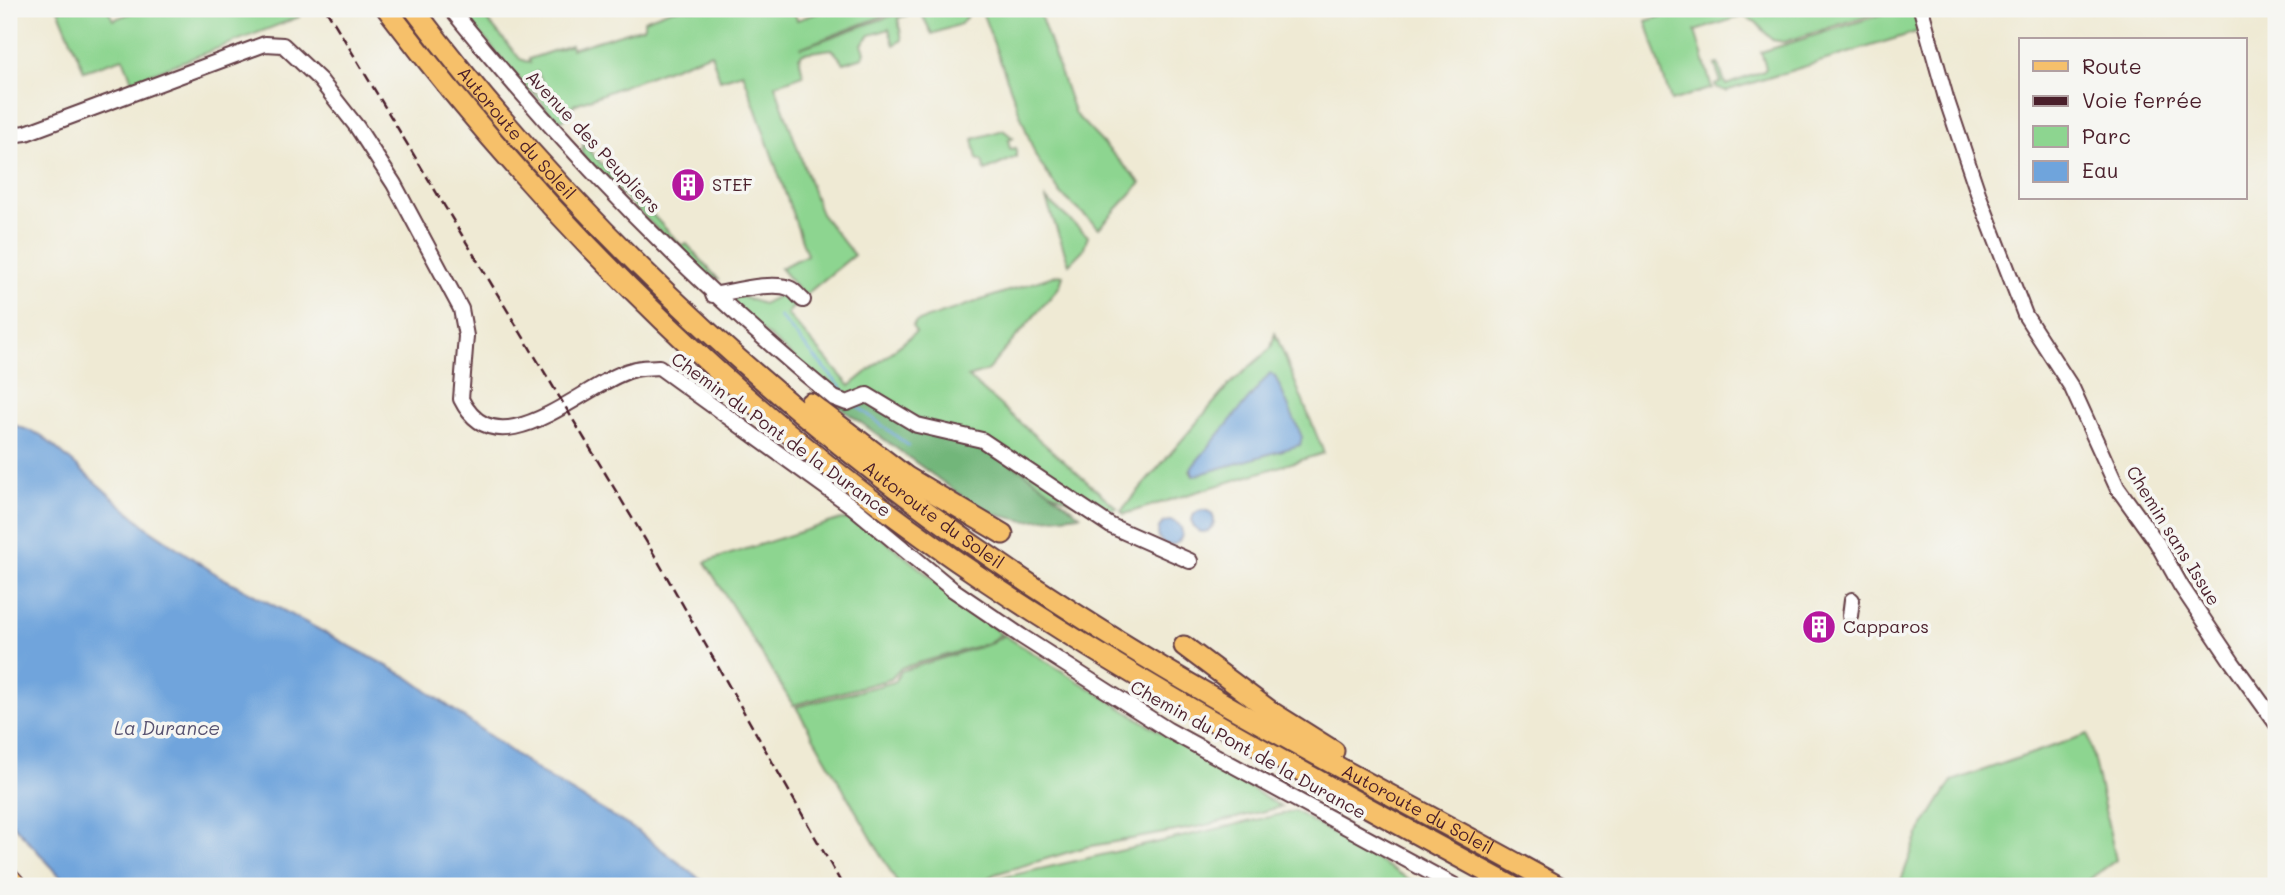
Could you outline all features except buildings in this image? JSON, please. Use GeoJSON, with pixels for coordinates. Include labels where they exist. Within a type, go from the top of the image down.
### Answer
{"type":"FeatureCollection","features":[{"type":"Feature","properties":{"kind":"highway","name":"Autoroute du Soleil"},"geometry":{"type":"LineString","coordinates":[[387,9],[424,58],[524,175],[606,263],[700,353],[848,480],[983,579],[1121,668],[1238,737],[1512,886]]}},
{"type":"Feature","properties":{"kind":"highway","name":"Autoroute du Soleil"},"geometry":{"type":"LineString","coordinates":[[414,9],[539,158],[641,267],[736,356],[831,438],[1001,564],[1120,641],[1255,721],[1558,886]]}},
{"type":"Feature","properties":{"kind":"highway"},"geometry":{"type":"LineString","coordinates":[[641,267],[675,288],[821,412],[908,477],[1003,534]]}},
{"type":"Feature","properties":{"kind":"highway"},"geometry":{"type":"LineString","coordinates":[[1184,646],[1272,712],[1442,824]]}},
{"type":"Feature","properties":{"kind":"main road"},"geometry":{"type":"LineString","coordinates":[[9,876],[18,886]]}},
{"type":"Feature","properties":{"kind":"street","name":"Avenue des Peupliers"},"geometry":{"type":"LineString","coordinates":[[451,9],[561,140],[713,295],[841,403],[867,395],[917,425],[982,440],[1111,526],[1190,561]]}},
{"type":"Feature","properties":{"kind":"street","name":"Chemin sans Issue"},"geometry":{"type":"LineString","coordinates":[[1921,9],[1946,98],[1979,196],[2025,315],[2072,388],[2117,487],[2157,543],[2181,586],[2232,663],[2276,723]]}},
{"type":"Feature","properties":{"kind":"street","name":"Chemin du Pont de la Durance"},"geometry":{"type":"LineString","coordinates":[[9,128],[18,134],[26,133],[265,44],[283,45],[320,80],[357,127],[394,184],[445,278],[461,309],[466,336],[461,399],[478,420],[500,427],[520,427],[544,418],[632,370],[659,367],[853,506],[952,589],[1021,636],[1168,730],[1455,886]]}},
{"type":"Feature","properties":{"kind":"street"},"geometry":{"type":"LineString","coordinates":[[713,295],[761,286],[780,287],[790,288],[803,300]]}},
{"type":"Feature","properties":{"kind":"street"},"geometry":{"type":"LineString","coordinates":[[1850,616],[1852,600]]}},
{"type":"Feature","properties":{"kind":"green space"},"geometry":{"type":"Polygon","coordinates":[[[58,9],[108,9],[113,20],[141,9],[294,9],[299,17],[132,81],[123,58],[84,71],[58,9]]]}},
{"type":"Feature","properties":{"kind":"green space"},"geometry":{"type":"Polygon","coordinates":[[[459,9],[478,9],[520,59],[530,63],[529,59],[571,45],[571,49],[644,27],[644,20],[673,9],[793,9],[797,20],[829,9],[901,9],[800,48],[911,9],[968,9],[969,14],[961,24],[932,34],[920,11],[898,18],[902,40],[894,45],[889,29],[870,35],[862,44],[865,52],[863,57],[844,63],[832,49],[803,53],[799,57],[803,75],[775,85],[821,214],[854,255],[804,296],[780,268],[807,255],[743,73],[720,80],[711,53],[573,105],[571,113],[563,120],[553,118],[538,97],[533,95],[547,90],[537,72],[531,76],[534,78],[535,92],[530,92],[459,9]]]}},
{"type":"Feature","properties":{"kind":"green space"},"geometry":{"type":"Polygon","coordinates":[[[981,9],[1038,9],[1075,114],[1141,183],[1099,228],[1061,194],[1036,157],[981,9]]]}},
{"type":"Feature","properties":{"kind":"green space"},"geometry":{"type":"Polygon","coordinates":[[[1686,9],[1889,9],[1784,42],[1772,40],[1756,22],[1743,16],[1695,31],[1712,88],[1671,101],[1646,21],[1686,9]]]}},
{"type":"Feature","properties":{"kind":"green space"},"geometry":{"type":"Polygon","coordinates":[[[1899,9],[1919,9],[1926,29],[1726,91],[1716,88],[1715,84],[1721,82],[1715,65],[1718,64],[1726,85],[1764,71],[1766,68],[1761,52],[1899,9]]]}},
{"type":"Feature","properties":{"kind":"green space"},"geometry":{"type":"Polygon","coordinates":[[[1003,130],[1013,138],[1008,140],[1010,149],[1016,148],[1016,157],[985,171],[982,161],[977,159],[973,139],[1003,130]]]}},
{"type":"Feature","properties":{"kind":"green space"},"geometry":{"type":"Polygon","coordinates":[[[583,144],[643,209],[646,208],[682,246],[686,243],[718,279],[704,276],[582,155],[583,144]]]}},
{"type":"Feature","properties":{"kind":"green space"},"geometry":{"type":"Polygon","coordinates":[[[1046,199],[1088,236],[1083,250],[1069,264],[1046,199]]]}},
{"type":"Feature","properties":{"kind":"green space"},"geometry":{"type":"Polygon","coordinates":[[[1059,274],[1063,275],[1060,286],[987,371],[968,377],[1117,508],[1096,512],[844,400],[726,300],[739,296],[763,304],[778,296],[785,296],[795,305],[787,314],[850,386],[916,332],[912,326],[916,322],[1059,274]]]}},
{"type":"Feature","properties":{"kind":"green space"},"geometry":{"type":"Polygon","coordinates":[[[1275,333],[1324,453],[1124,514],[1121,511],[1229,385],[1271,348],[1275,333]],[[1275,376],[1190,471],[1193,476],[1300,445],[1301,437],[1275,376]]]}},
{"type":"Feature","properties":{"kind":"green space"},"geometry":{"type":"Polygon","coordinates":[[[864,399],[972,440],[1033,478],[1080,515],[1026,521],[984,512],[838,406],[864,399]]]}},
{"type":"Feature","properties":{"kind":"green space"},"geometry":{"type":"Polygon","coordinates":[[[841,519],[860,520],[1001,634],[989,643],[901,668],[891,679],[793,705],[705,562],[841,519]]]}},
{"type":"Feature","properties":{"kind":"green space"},"geometry":{"type":"Polygon","coordinates":[[[1004,635],[1281,807],[1198,827],[1086,847],[995,874],[973,886],[899,886],[796,707],[894,682],[901,671],[992,643],[1004,635]]]}},
{"type":"Feature","properties":{"kind":"green space"},"geometry":{"type":"Polygon","coordinates":[[[2088,734],[2116,860],[2080,886],[1899,886],[1918,835],[1952,781],[2088,734]]]}},
{"type":"Feature","properties":{"kind":"green space"},"geometry":{"type":"Polygon","coordinates":[[[1295,811],[1420,886],[981,886],[996,879],[1295,811]]]}},
{"type":"Feature","properties":{"kind":"water"},"geometry":{"type":"Polygon","coordinates":[[[1270,373],[1275,376],[1302,437],[1300,445],[1193,476],[1191,468],[1270,373]]]}},
{"type":"Feature","properties":{"kind":"water","name":"La Durance"},"geometry":{"type":"Polygon","coordinates":[[[9,423],[41,435],[149,529],[219,576],[408,677],[544,775],[639,832],[709,886],[69,886],[9,820],[9,423]]]}},
{"type":"Feature","properties":{"kind":"water"},"geometry":{"type":"Polygon","coordinates":[[[1203,510],[1211,513],[1214,521],[1211,529],[1203,532],[1195,529],[1192,521],[1195,513],[1203,510]]]}},
{"type":"Feature","properties":{"kind":"water"},"geometry":{"type":"Polygon","coordinates":[[[1170,521],[1181,528],[1182,533],[1175,544],[1170,545],[1159,538],[1158,533],[1165,522],[1170,521]]]}},
{"type":"Feature","properties":{"kind":"waterway"},"geometry":{"type":"LineString","coordinates":[[779,316],[845,392]]}},
{"type":"Feature","properties":{"kind":"waterway"},"geometry":{"type":"LineString","coordinates":[[858,407],[909,446]]}},
{"type":"Feature","properties":{"kind":"railway"},"geometry":{"type":"LineString","coordinates":[[326,9],[655,556],[843,886]]}},
{"type":"Feature","properties":{"kind":"place","name":"STEF"},"geometry":{"type":"Point","coordinates":[688,185]}},
{"type":"Feature","properties":{"kind":"place","name":"Capparos"},"geometry":{"type":"Point","coordinates":[1819,627]}}]}
